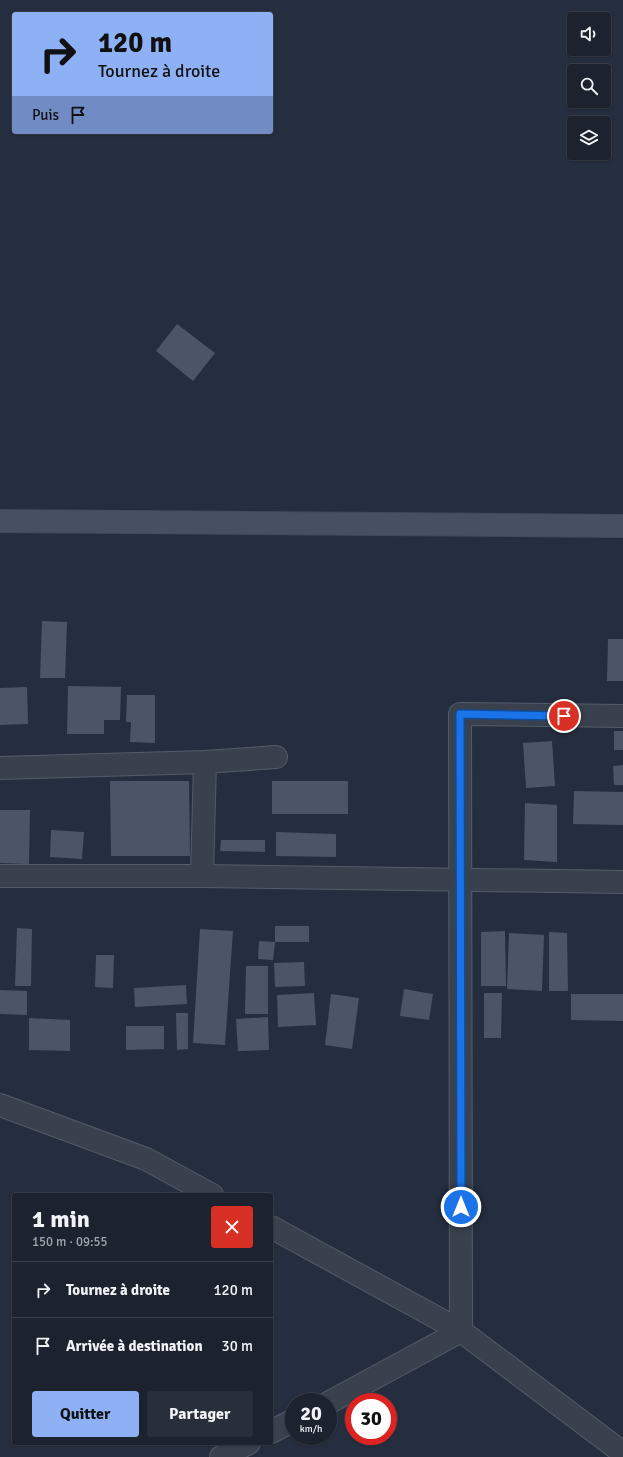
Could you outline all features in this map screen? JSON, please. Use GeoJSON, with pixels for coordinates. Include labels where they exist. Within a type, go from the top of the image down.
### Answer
{"type":"FeatureCollection","features":[{"type":"Feature","properties":{"kind":"street"},"geometry":{"type":"LineString","coordinates":[[0,521],[623,526]]}},
{"type":"Feature","properties":{"kind":"street"},"geometry":{"type":"LineString","coordinates":[[461,1331],[460,714],[623,716]]}},
{"type":"Feature","properties":{"kind":"street"},"geometry":{"type":"LineString","coordinates":[[0,768],[205,762],[276,757]]}},
{"type":"Feature","properties":{"kind":"street"},"geometry":{"type":"LineString","coordinates":[[202,876],[205,762]]}},
{"type":"Feature","properties":{"kind":"street"},"geometry":{"type":"LineString","coordinates":[[0,876],[202,876],[623,882]]}},
{"type":"Feature","properties":{"kind":"street"},"geometry":{"type":"LineString","coordinates":[[0,1105],[146,1159],[208,1193]]}},
{"type":"Feature","properties":{"kind":"street"},"geometry":{"type":"LineString","coordinates":[[273,1228],[461,1331],[623,1453]]}},
{"type":"Feature","properties":{"kind":"street"},"geometry":{"type":"LineString","coordinates":[[337,1398],[461,1331]]}},
{"type":"Feature","properties":{"kind":"street"},"geometry":{"type":"LineString","coordinates":[[273,1431],[285,1425]]}},
{"type":"Feature","properties":{"kind":"street"},"geometry":{"type":"LineString","coordinates":[[221,1457],[245,1445]]}},
{"type":"Feature","properties":{"kind":"building"},"geometry":{"type":"Polygon","coordinates":[[[177,324],[215,353],[193,381],[156,351],[177,324]]]}},
{"type":"Feature","properties":{"kind":"building"},"geometry":{"type":"Polygon","coordinates":[[[42,621],[67,622],[65,678],[40,678],[42,621]]]}},
{"type":"Feature","properties":{"kind":"building"},"geometry":{"type":"Polygon","coordinates":[[[608,639],[623,639],[623,681],[607,681],[608,639]]]}},
{"type":"Feature","properties":{"kind":"building"},"geometry":{"type":"Polygon","coordinates":[[[68,686],[121,687],[120,720],[104,720],[104,734],[67,734],[68,686]]]}},
{"type":"Feature","properties":{"kind":"building"},"geometry":{"type":"Polygon","coordinates":[[[27,687],[28,724],[0,725],[0,688],[27,687]]]}},
{"type":"Feature","properties":{"kind":"building"},"geometry":{"type":"Polygon","coordinates":[[[127,695],[155,695],[155,743],[130,742],[131,722],[126,722],[127,695]]]}},
{"type":"Feature","properties":{"kind":"building"},"geometry":{"type":"Polygon","coordinates":[[[614,731],[623,731],[623,750],[614,750],[614,731]]]}},
{"type":"Feature","properties":{"kind":"building"},"geometry":{"type":"Polygon","coordinates":[[[552,741],[555,786],[526,788],[523,743],[552,741]]]}},
{"type":"Feature","properties":{"kind":"building"},"geometry":{"type":"Polygon","coordinates":[[[623,765],[623,785],[614,785],[613,766],[623,765]]]}},
{"type":"Feature","properties":{"kind":"building"},"geometry":{"type":"Polygon","coordinates":[[[110,781],[189,781],[190,856],[111,856],[110,781]]]}},
{"type":"Feature","properties":{"kind":"building"},"geometry":{"type":"Polygon","coordinates":[[[272,781],[348,781],[348,814],[272,814],[272,781]]]}},
{"type":"Feature","properties":{"kind":"building"},"geometry":{"type":"Polygon","coordinates":[[[574,791],[623,792],[623,825],[573,824],[574,791]]]}},
{"type":"Feature","properties":{"kind":"building"},"geometry":{"type":"Polygon","coordinates":[[[525,803],[557,805],[557,862],[524,860],[525,803]]]}},
{"type":"Feature","properties":{"kind":"building"},"geometry":{"type":"Polygon","coordinates":[[[0,810],[30,810],[29,864],[0,863],[0,810]]]}},
{"type":"Feature","properties":{"kind":"building"},"geometry":{"type":"Polygon","coordinates":[[[51,830],[84,832],[82,859],[50,857],[51,830]]]}},
{"type":"Feature","properties":{"kind":"building"},"geometry":{"type":"Polygon","coordinates":[[[276,832],[336,834],[336,857],[276,856],[276,832]]]}},
{"type":"Feature","properties":{"kind":"building"},"geometry":{"type":"Polygon","coordinates":[[[221,840],[265,840],[265,852],[220,851],[221,840]]]}},
{"type":"Feature","properties":{"kind":"building"},"geometry":{"type":"Polygon","coordinates":[[[275,926],[309,926],[309,942],[275,942],[275,926]]]}},
{"type":"Feature","properties":{"kind":"building"},"geometry":{"type":"Polygon","coordinates":[[[17,928],[32,929],[31,986],[15,986],[17,928]]]}},
{"type":"Feature","properties":{"kind":"building"},"geometry":{"type":"Polygon","coordinates":[[[200,929],[233,931],[225,1045],[193,1043],[200,929]]]}},
{"type":"Feature","properties":{"kind":"building"},"geometry":{"type":"Polygon","coordinates":[[[505,931],[506,986],[481,986],[481,932],[505,931]]]}},
{"type":"Feature","properties":{"kind":"building"},"geometry":{"type":"Polygon","coordinates":[[[549,932],[567,933],[568,991],[549,991],[549,932]]]}},
{"type":"Feature","properties":{"kind":"building"},"geometry":{"type":"Polygon","coordinates":[[[509,933],[544,935],[542,991],[507,989],[509,933]]]}},
{"type":"Feature","properties":{"kind":"building"},"geometry":{"type":"Polygon","coordinates":[[[259,941],[275,942],[273,960],[258,959],[259,941]]]}},
{"type":"Feature","properties":{"kind":"building"},"geometry":{"type":"Polygon","coordinates":[[[96,955],[114,955],[113,988],[95,987],[96,955]]]}},
{"type":"Feature","properties":{"kind":"building"},"geometry":{"type":"Polygon","coordinates":[[[304,962],[305,986],[275,987],[274,963],[304,962]]]}},
{"type":"Feature","properties":{"kind":"building"},"geometry":{"type":"Polygon","coordinates":[[[246,966],[268,966],[268,1014],[245,1014],[246,966]]]}},
{"type":"Feature","properties":{"kind":"building"},"geometry":{"type":"Polygon","coordinates":[[[186,985],[187,1004],[135,1007],[134,988],[186,985]]]}},
{"type":"Feature","properties":{"kind":"building"},"geometry":{"type":"Polygon","coordinates":[[[404,989],[433,994],[429,1020],[400,1016],[404,989]]]}},
{"type":"Feature","properties":{"kind":"building"},"geometry":{"type":"Polygon","coordinates":[[[0,990],[27,991],[27,1015],[0,1014],[0,990]]]}},
{"type":"Feature","properties":{"kind":"building"},"geometry":{"type":"Polygon","coordinates":[[[314,993],[316,1025],[278,1027],[277,995],[314,993]]]}},
{"type":"Feature","properties":{"kind":"building"},"geometry":{"type":"Polygon","coordinates":[[[484,993],[502,993],[501,1038],[484,1038],[484,993]]]}},
{"type":"Feature","properties":{"kind":"building"},"geometry":{"type":"Polygon","coordinates":[[[331,994],[359,998],[352,1049],[325,1045],[331,994]]]}},
{"type":"Feature","properties":{"kind":"building"},"geometry":{"type":"Polygon","coordinates":[[[571,994],[623,994],[623,1021],[571,1020],[571,994]]]}},
{"type":"Feature","properties":{"kind":"building"},"geometry":{"type":"Polygon","coordinates":[[[176,1013],[188,1013],[188,1049],[177,1050],[176,1013]]]}},
{"type":"Feature","properties":{"kind":"building"},"geometry":{"type":"Polygon","coordinates":[[[268,1017],[269,1050],[238,1051],[236,1019],[268,1017]]]}},
{"type":"Feature","properties":{"kind":"building"},"geometry":{"type":"Polygon","coordinates":[[[29,1018],[70,1020],[70,1051],[29,1050],[29,1018]]]}},
{"type":"Feature","properties":{"kind":"building"},"geometry":{"type":"Polygon","coordinates":[[[126,1026],[164,1026],[164,1049],[126,1050],[126,1026]]]}},
{"type":"Feature","properties":{"kind":"route"},"geometry":{"type":"LineString","coordinates":[[461,1207],[460,714],[564,716]]}}]}
